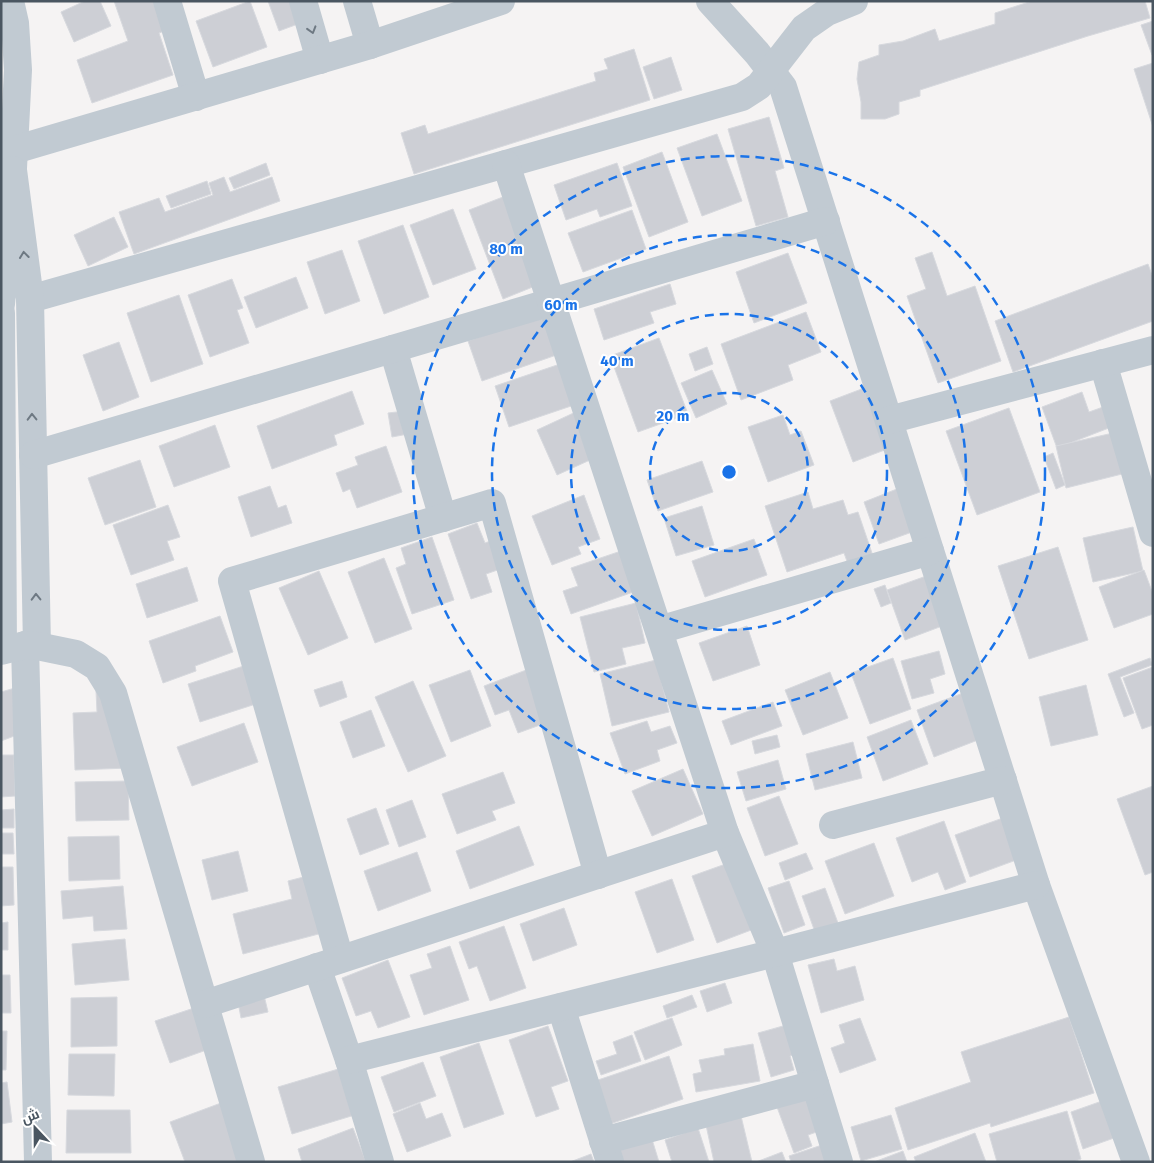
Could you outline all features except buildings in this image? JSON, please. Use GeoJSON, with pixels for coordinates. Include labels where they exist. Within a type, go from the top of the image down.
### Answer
{"type":"FeatureCollection","features":[{"type":"Feature","properties":{"kind":"street"},"geometry":{"type":"LineString","coordinates":[[167,1],[196,96]]}},
{"type":"Feature","properties":{"kind":"street"},"geometry":{"type":"LineString","coordinates":[[303,1],[320,60]]}},
{"type":"Feature","properties":{"kind":"street"},"geometry":{"type":"LineString","coordinates":[[357,1],[370,45]]}},
{"type":"Feature","properties":{"kind":"street"},"geometry":{"type":"LineString","coordinates":[[10,162],[196,96],[370,45],[500,1]]}},
{"type":"Feature","properties":{"kind":"street"},"geometry":{"type":"LineString","coordinates":[[710,1],[757,53],[783,87],[1036,885],[1136,1162]]}},
{"type":"Feature","properties":{"kind":"street"},"geometry":{"type":"LineString","coordinates":[[30,299],[742,98],[759,86],[804,28],[827,12],[854,1]]}},
{"type":"Feature","properties":{"kind":"street"},"geometry":{"type":"LineString","coordinates":[[1,304],[18,70],[15,23],[16,3]]}},
{"type":"Feature","properties":{"kind":"street"},"geometry":{"type":"LineString","coordinates":[[10,162],[30,299],[33,455],[17,648]]}},
{"type":"Feature","properties":{"kind":"street"},"geometry":{"type":"LineString","coordinates":[[506,164],[725,833],[775,953],[839,1162]]}},
{"type":"Feature","properties":{"kind":"street"},"geometry":{"type":"LineString","coordinates":[[33,455],[826,221]]}},
{"type":"Feature","properties":{"kind":"street"},"geometry":{"type":"LineString","coordinates":[[1,313],[38,1162]]}},
{"type":"Feature","properties":{"kind":"street"},"geometry":{"type":"LineString","coordinates":[[393,349],[443,518]]}},
{"type":"Feature","properties":{"kind":"street"},"geometry":{"type":"LineString","coordinates":[[889,420],[1153,350]]}},
{"type":"Feature","properties":{"kind":"street"},"geometry":{"type":"LineString","coordinates":[[1103,363],[1153,533]]}},
{"type":"Feature","properties":{"kind":"street"},"geometry":{"type":"LineString","coordinates":[[380,1162],[349,1060],[328,963],[232,581],[492,503],[598,875]]}},
{"type":"Feature","properties":{"kind":"street"},"geometry":{"type":"LineString","coordinates":[[659,630],[930,550]]}},
{"type":"Feature","properties":{"kind":"street"},"geometry":{"type":"LineString","coordinates":[[17,648],[76,654],[97,667],[113,693],[251,1162]]}},
{"type":"Feature","properties":{"kind":"street"},"geometry":{"type":"LineString","coordinates":[[834,825],[1003,780]]}},
{"type":"Feature","properties":{"kind":"street"},"geometry":{"type":"LineString","coordinates":[[205,1004],[725,833]]}},
{"type":"Feature","properties":{"kind":"street"},"geometry":{"type":"LineString","coordinates":[[349,1060],[1036,885]]}},
{"type":"Feature","properties":{"kind":"street"},"geometry":{"type":"LineString","coordinates":[[561,1007],[606,1151],[816,1084]]}}]}
